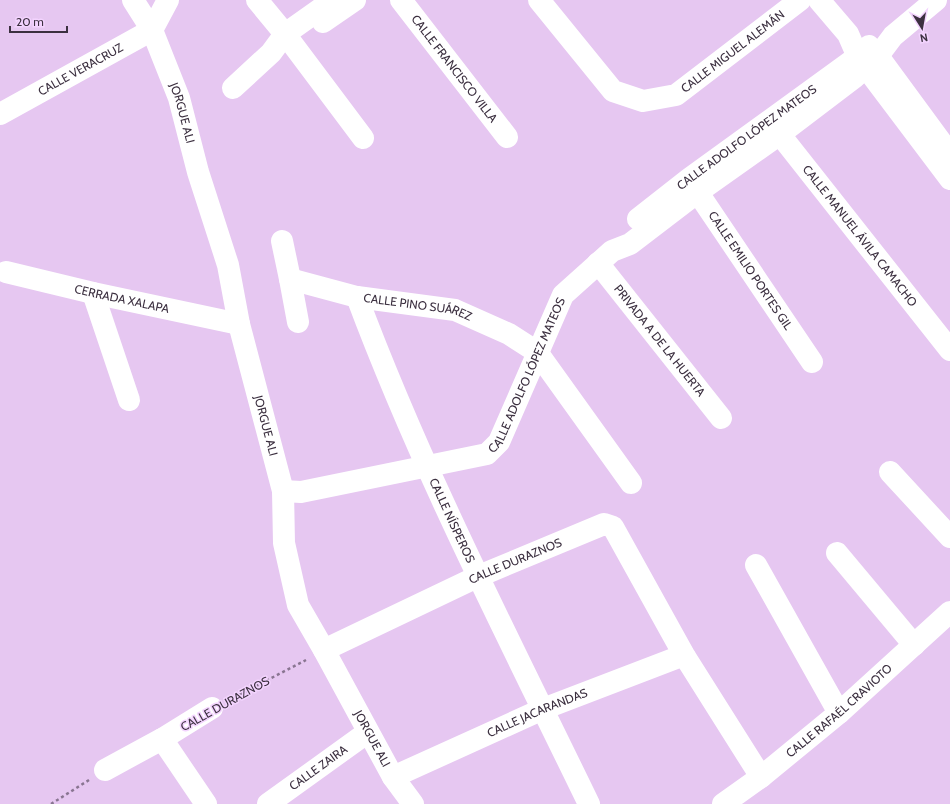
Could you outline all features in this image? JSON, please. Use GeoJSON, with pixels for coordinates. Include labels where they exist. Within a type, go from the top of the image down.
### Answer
{"type":"FeatureCollection","features":[{"type":"Feature","properties":{"kind":"street","name":"JORGUE ALI"},"geometry":{"type":"LineString","coordinates":[[133,0],[152,30],[179,98],[198,172],[228,265],[239,324],[283,491],[284,543],[298,605],[393,776],[413,804]]}},
{"type":"Feature","properties":{"kind":"street"},"geometry":{"type":"LineString","coordinates":[[152,30],[168,0]]}},
{"type":"Feature","properties":{"kind":"street"},"geometry":{"type":"LineString","coordinates":[[257,0],[289,38],[363,138]]}},
{"type":"Feature","properties":{"kind":"street"},"geometry":{"type":"LineString","coordinates":[[232,88],[333,0]]}},
{"type":"Feature","properties":{"kind":"street"},"geometry":{"type":"LineString","coordinates":[[289,38],[354,0]]}},
{"type":"Feature","properties":{"kind":"street","name":"CALLE FRANCISCO VILLA"},"geometry":{"type":"LineString","coordinates":[[401,0],[507,137]]}},
{"type":"Feature","properties":{"kind":"street","name":"CALLE MIGUEL ALEMÁN"},"geometry":{"type":"LineString","coordinates":[[539,0],[614,91],[643,101],[676,96],[800,0]]}},
{"type":"Feature","properties":{"kind":"street"},"geometry":{"type":"LineString","coordinates":[[819,0],[868,57],[950,179]]}},
{"type":"Feature","properties":{"kind":"street","name":"CALLE ADOLFO LÓPEZ MATEOS"},"geometry":{"type":"LineString","coordinates":[[283,491],[301,492],[487,454],[499,442],[563,295],[605,257],[630,244],[693,186],[775,128],[868,57],[936,0]]}},
{"type":"Feature","properties":{"kind":"street","name":"CALLE VERACRUZ"},"geometry":{"type":"LineString","coordinates":[[0,114],[152,30]]}},
{"type":"Feature","properties":{"kind":"street"},"geometry":{"type":"LineString","coordinates":[[886,82],[950,154]]}},
{"type":"Feature","properties":{"kind":"street","name":"CALLE MANUEL ÁVILA CAMACHO"},"geometry":{"type":"LineString","coordinates":[[775,128],[950,350]]}},
{"type":"Feature","properties":{"kind":"street","name":"CALLE EMILIO PORTES GIL"},"geometry":{"type":"LineString","coordinates":[[693,186],[812,362]]}},
{"type":"Feature","properties":{"kind":"street"},"geometry":{"type":"LineString","coordinates":[[282,241],[298,322]]}},
{"type":"Feature","properties":{"kind":"street","name":"PRIVADA A DE LA HUERTA"},"geometry":{"type":"LineString","coordinates":[[605,257],[721,418]]}},
{"type":"Feature","properties":{"kind":"street","name":"CERRADA XALAPA"},"geometry":{"type":"LineString","coordinates":[[6,272],[93,293],[239,324]]}},
{"type":"Feature","properties":{"kind":"street","name":"CALLE PINO SUÁREZ"},"geometry":{"type":"LineString","coordinates":[[290,279],[357,297],[456,310],[509,334],[538,352]]}},
{"type":"Feature","properties":{"kind":"street"},"geometry":{"type":"LineString","coordinates":[[93,293],[129,400]]}},
{"type":"Feature","properties":{"kind":"street","name":"CALLE NÍSPEROS"},"geometry":{"type":"LineString","coordinates":[[357,297],[375,345],[428,467],[589,804]]}},
{"type":"Feature","properties":{"kind":"street"},"geometry":{"type":"LineString","coordinates":[[538,352],[631,483]]}},
{"type":"Feature","properties":{"kind":"street"},"geometry":{"type":"LineString","coordinates":[[890,472],[950,537]]}},
{"type":"Feature","properties":{"kind":"street","name":"CALLE DURAZNOS"},"geometry":{"type":"LineString","coordinates":[[324,650],[479,576],[604,524],[613,527],[684,655],[761,777]]}},
{"type":"Feature","properties":{"kind":"street"},"geometry":{"type":"LineString","coordinates":[[837,553],[914,645]]}},
{"type":"Feature","properties":{"kind":"street"},"geometry":{"type":"LineString","coordinates":[[756,565],[840,713]]}},
{"type":"Feature","properties":{"kind":"street","name":"CALLE RAFAÉL CRAVIOTO"},"geometry":{"type":"LineString","coordinates":[[723,804],[761,777],[840,713],[950,612]]}},
{"type":"Feature","properties":{"kind":"street","name":"CALLE JACARANDAS"},"geometry":{"type":"LineString","coordinates":[[393,776],[543,709],[684,655]]}},
{"type":"Feature","properties":{"kind":"street","name":"CALLE DURAZNOS"},"geometry":{"type":"LineString","coordinates":[[104,770],[162,739],[212,708]]}},
{"type":"Feature","properties":{"kind":"street","name":"CALLE ZAIRA"},"geometry":{"type":"LineString","coordinates":[[268,804],[368,732]]}},
{"type":"Feature","properties":{"kind":"street"},"geometry":{"type":"LineString","coordinates":[[162,739],[206,804]]}},
{"type":"Feature","properties":{"kind":"path","name":"CALLE DURAZNOS"},"geometry":{"type":"LineString","coordinates":[[212,708],[324,650]]}},
{"type":"Feature","properties":{"kind":"path"},"geometry":{"type":"LineString","coordinates":[[50,804],[104,770]]}}]}
